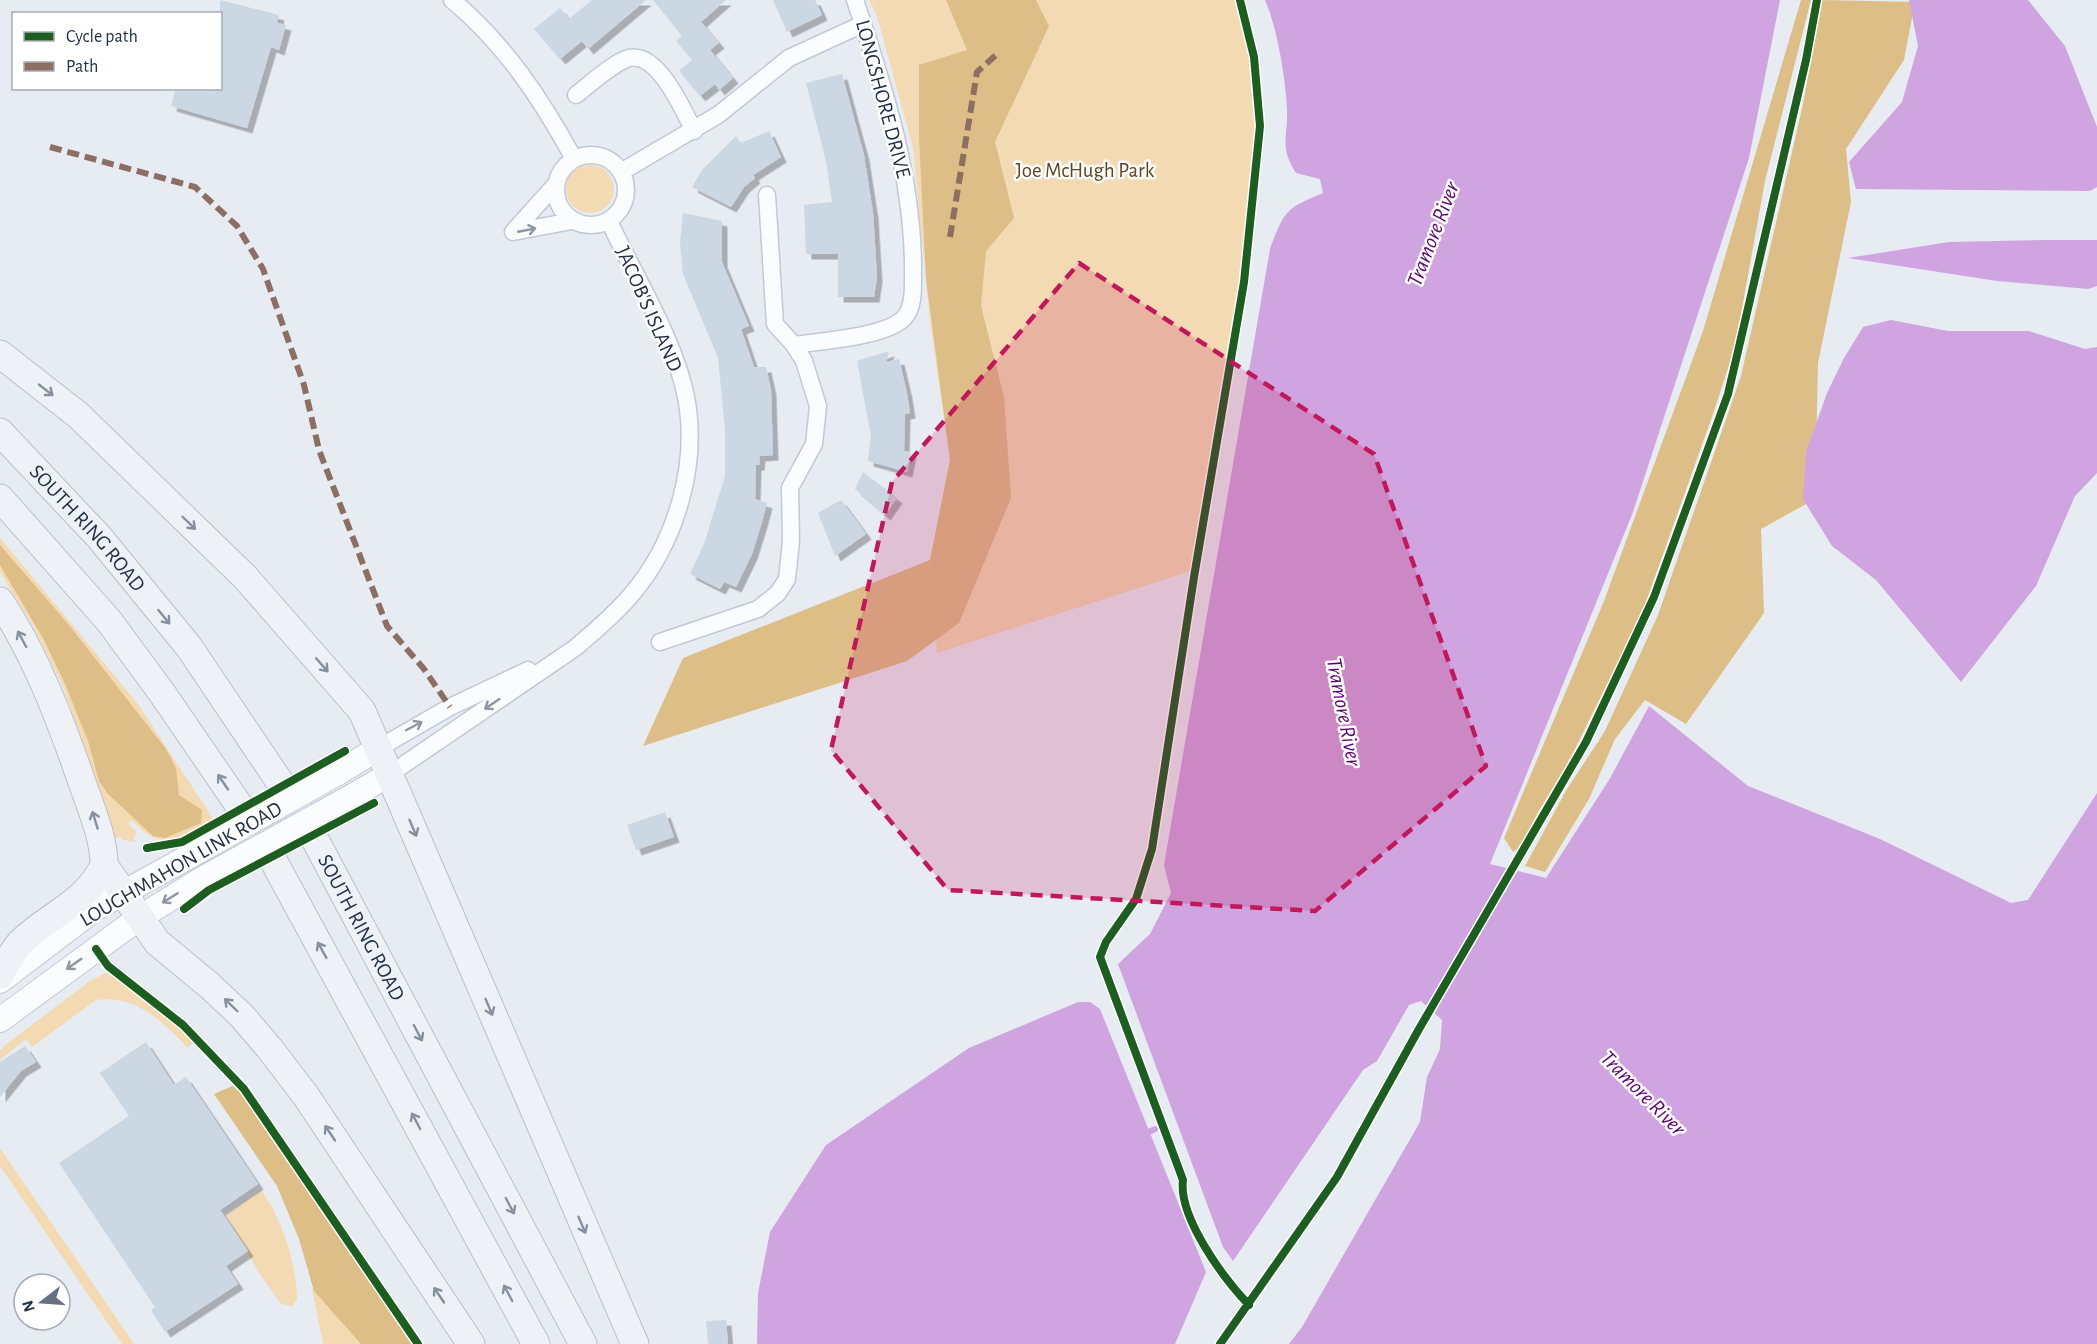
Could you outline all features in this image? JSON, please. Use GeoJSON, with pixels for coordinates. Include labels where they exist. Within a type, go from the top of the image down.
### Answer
{"type":"FeatureCollection","features":[{"type":"Feature","properties":{"kind":"highway"},"geometry":{"type":"LineString","coordinates":[[0,354],[78,415],[246,577],[362,711],[635,1344]]}},
{"type":"Feature","properties":{"kind":"highway","name":"SOUTH RING ROAD"},"geometry":{"type":"LineString","coordinates":[[0,432],[99,537],[189,647],[302,815],[583,1344]]}},
{"type":"Feature","properties":{"kind":"highway","name":"SOUTH RING ROAD"},"geometry":{"type":"LineString","coordinates":[[0,498],[109,621],[162,693],[260,836],[536,1344]]}},
{"type":"Feature","properties":{"kind":"highway"},"geometry":{"type":"LineString","coordinates":[[0,601],[39,671],[56,711],[93,813],[104,851],[104,865],[96,881],[83,896],[19,944],[0,975]]}},
{"type":"Feature","properties":{"kind":"highway"},"geometry":{"type":"LineString","coordinates":[[104,865],[162,948],[210,986],[242,1016],[270,1049],[306,1096],[471,1344]]}},
{"type":"Feature","properties":{"kind":"main road","name":"LOUGHMAHON LINK ROAD"},"geometry":{"type":"LineString","coordinates":[[0,981],[96,909],[122,893],[379,748]]}},
{"type":"Feature","properties":{"kind":"main road","name":"LOUGHMAHON LINK ROAD"},"geometry":{"type":"LineString","coordinates":[[0,1020],[139,918],[202,879],[390,774]]}},
{"type":"Feature","properties":{"kind":"street"},"geometry":{"type":"LineString","coordinates":[[452,0],[526,80],[552,118],[574,159]]}},
{"type":"Feature","properties":{"kind":"street","name":"LONGSHORE DRIVE"},"geometry":{"type":"LineString","coordinates":[[794,345],[882,329],[905,318],[911,305],[914,287],[904,165],[884,88],[855,0]]}},
{"type":"Feature","properties":{"kind":"street"},"geometry":{"type":"LineString","coordinates":[[621,172],[694,130],[730,106],[789,58],[863,24]]}},
{"type":"Feature","properties":{"kind":"street"},"geometry":{"type":"LineString","coordinates":[[576,95],[622,61],[631,57],[641,58],[653,64],[660,73],[694,130]]}},
{"type":"Feature","properties":{"kind":"street"},"geometry":{"type":"LineString","coordinates":[[595,155],[606,158],[621,172],[626,192],[624,202],[609,221],[592,226],[572,221],[513,232],[556,184],[566,165],[574,159],[595,155]]}},
{"type":"Feature","properties":{"kind":"street"},"geometry":{"type":"LineString","coordinates":[[556,184],[558,205],[572,221]]}},
{"type":"Feature","properties":{"kind":"street"},"geometry":{"type":"LineString","coordinates":[[660,642],[758,609],[778,593],[787,579],[791,542],[790,488],[814,444],[818,406],[811,379],[794,345],[781,332],[773,314],[767,195]]}},
{"type":"Feature","properties":{"kind":"street","name":"JACOB'S ISLAND"},"geometry":{"type":"LineString","coordinates":[[390,774],[575,648],[616,611],[651,567],[675,519],[687,468],[688,413],[677,368],[609,221]]}},
{"type":"Feature","properties":{"kind":"street","name":"JACOB'S ISLAND"},"geometry":{"type":"LineString","coordinates":[[379,748],[450,707],[575,648]]}},
{"type":"Feature","properties":{"kind":"highlighted area"},"geometry":{"type":"Polygon","coordinates":[[[1079,263],[1374,454],[1486,766],[1315,911],[948,890],[831,750],[892,482],[1079,263]]]}},
{"type":"Feature","properties":{"kind":"green space","name":"Joe McHugh Park"},"geometry":{"type":"Polygon","coordinates":[[[869,0],[1240,0],[1254,55],[1257,78],[1258,150],[1246,271],[1226,392],[1191,571],[937,653],[930,560],[950,460],[930,321],[913,148],[877,16],[869,0]]]}},
{"type":"Feature","properties":{"kind":"green space"},"geometry":{"type":"Polygon","coordinates":[[[585,165],[595,165],[610,175],[614,189],[613,198],[604,209],[595,213],[585,213],[570,203],[566,194],[566,184],[576,169],[585,165]]]}},
{"type":"Feature","properties":{"kind":"green space"},"geometry":{"type":"Polygon","coordinates":[[[0,538],[138,704],[214,820],[181,837],[162,840],[143,831],[132,820],[128,823],[137,833],[133,838],[137,842],[123,840],[120,836],[111,841],[91,779],[82,740],[62,684],[31,622],[0,572],[0,538]]]}},
{"type":"Feature","properties":{"kind":"green space"},"geometry":{"type":"Polygon","coordinates":[[[107,972],[156,1006],[193,1042],[188,1048],[148,1012],[124,1001],[110,999],[96,1000],[32,1047],[26,1039],[0,1060],[0,1051],[5,1045],[90,981],[107,972]]]}},
{"type":"Feature","properties":{"kind":"green space"},"geometry":{"type":"Polygon","coordinates":[[[0,1148],[134,1344],[122,1344],[0,1166],[0,1148]]]}},
{"type":"Feature","properties":{"kind":"green space"},"geometry":{"type":"Polygon","coordinates":[[[261,1190],[269,1201],[287,1242],[296,1286],[297,1300],[292,1306],[281,1304],[258,1271],[226,1215],[261,1190]]]}},
{"type":"Feature","properties":{"kind":"green space"},"geometry":{"type":"Polygon","coordinates":[[[312,1288],[363,1344],[323,1344],[312,1288]]]}},
{"type":"Feature","properties":{"kind":"shaded area"},"geometry":{"type":"Polygon","coordinates":[[[946,0],[1036,0],[1049,26],[995,142],[1014,218],[986,251],[981,306],[1004,397],[1011,498],[959,623],[907,661],[643,746],[683,658],[930,560],[950,460],[926,279],[919,137],[919,65],[967,50],[946,0]]]}},
{"type":"Feature","properties":{"kind":"shaded area"},"geometry":{"type":"Polygon","coordinates":[[[1801,0],[1811,0],[1765,181],[1735,347],[1713,414],[1641,616],[1565,769],[1538,812],[1522,846],[1513,852],[1504,838],[1604,601],[1703,331],[1801,0]]]}},
{"type":"Feature","properties":{"kind":"shaded area"},"geometry":{"type":"Polygon","coordinates":[[[1822,0],[1915,2],[1904,60],[1846,149],[1851,202],[1818,363],[1815,499],[1761,529],[1764,613],[1686,724],[1645,700],[1615,739],[1589,799],[1545,872],[1525,866],[1567,789],[1605,731],[1658,615],[1741,376],[1803,104],[1822,0]]]}},
{"type":"Feature","properties":{"kind":"shaded area"},"geometry":{"type":"Polygon","coordinates":[[[0,545],[69,625],[166,749],[176,768],[179,795],[202,810],[201,823],[165,838],[153,836],[108,794],[99,781],[88,741],[65,684],[44,640],[0,565],[0,545]]]}},
{"type":"Feature","properties":{"kind":"shaded area"},"geometry":{"type":"Polygon","coordinates":[[[237,1084],[412,1344],[361,1344],[314,1291],[299,1239],[277,1186],[214,1094],[237,1084]]]}},
{"type":"Feature","properties":{"kind":"water","name":"Tramore River"},"geometry":{"type":"Polygon","coordinates":[[[1265,0],[1780,0],[1749,158],[1633,512],[1490,864],[1546,878],[1609,780],[1649,706],[1748,786],[1880,839],[2011,903],[2028,900],[2097,793],[2097,1344],[1289,1344],[1302,1327],[1420,1122],[1427,1077],[1440,1049],[1442,1020],[1421,1001],[1409,1005],[1377,1061],[1363,1070],[1233,1261],[1223,1247],[1118,964],[1150,934],[1171,893],[1164,865],[1270,249],[1279,226],[1288,212],[1293,207],[1323,193],[1320,179],[1296,173],[1288,156],[1283,69],[1265,0]]]}},
{"type":"Feature","properties":{"kind":"water"},"geometry":{"type":"Polygon","coordinates":[[[1909,0],[2028,0],[2065,46],[2097,127],[2097,187],[2090,191],[1856,189],[1849,162],[1902,102],[1918,46],[1909,0]]]}},
{"type":"Feature","properties":{"kind":"water"},"geometry":{"type":"Polygon","coordinates":[[[2097,240],[2097,286],[2088,289],[1997,281],[1848,258],[1949,242],[2097,240]]]}},
{"type":"Feature","properties":{"kind":"water"},"geometry":{"type":"Polygon","coordinates":[[[1891,320],[1948,331],[2029,331],[2085,349],[2097,347],[2097,473],[2075,496],[2036,586],[1961,682],[1876,580],[1832,546],[1803,499],[1806,452],[1827,393],[1844,358],[1863,327],[1891,320]]]}},
{"type":"Feature","properties":{"kind":"water"},"geometry":{"type":"Polygon","coordinates":[[[1078,1002],[1090,1002],[1100,1009],[1206,1272],[1175,1344],[757,1344],[758,1293],[770,1232],[826,1145],[969,1048],[1078,1002]]]}},
{"type":"Feature","properties":{"kind":"building"},"geometry":{"type":"Polygon","coordinates":[[[220,0],[279,15],[277,23],[286,25],[279,50],[271,47],[247,128],[171,106],[175,90],[222,90],[222,12],[220,12],[220,0]]]}},
{"type":"Feature","properties":{"kind":"building"},"geometry":{"type":"Polygon","coordinates":[[[592,0],[646,0],[588,49],[582,41],[560,59],[534,29],[560,8],[569,19],[592,0]]]}},
{"type":"Feature","properties":{"kind":"building"},"geometry":{"type":"Polygon","coordinates":[[[653,0],[726,0],[701,22],[719,43],[710,50],[733,78],[719,90],[715,84],[700,96],[679,71],[692,60],[676,41],[682,36],[653,0]]]}},
{"type":"Feature","properties":{"kind":"building"},"geometry":{"type":"Polygon","coordinates":[[[773,0],[815,0],[822,15],[787,32],[773,0]]]}},
{"type":"Feature","properties":{"kind":"building"},"geometry":{"type":"Polygon","coordinates":[[[842,74],[864,155],[873,213],[877,277],[874,297],[838,297],[838,254],[806,254],[804,205],[832,202],[826,161],[806,83],[842,74]]]}},
{"type":"Feature","properties":{"kind":"building"},"geometry":{"type":"Polygon","coordinates":[[[769,131],[781,157],[753,175],[755,178],[744,187],[731,207],[692,187],[702,170],[736,136],[741,143],[769,131]]]}},
{"type":"Feature","properties":{"kind":"building"},"geometry":{"type":"Polygon","coordinates":[[[683,213],[722,221],[722,262],[749,326],[741,329],[754,367],[766,367],[771,390],[773,455],[760,456],[759,465],[756,465],[755,499],[767,503],[752,554],[736,587],[724,582],[720,589],[690,574],[704,544],[725,476],[725,429],[718,358],[683,274],[680,243],[683,213]]]}},
{"type":"Feature","properties":{"kind":"building"},"geometry":{"type":"Polygon","coordinates":[[[889,351],[886,362],[899,359],[910,413],[905,414],[904,451],[911,452],[907,472],[868,461],[871,436],[857,361],[889,351]]]}},
{"type":"Feature","properties":{"kind":"building"},"geometry":{"type":"Polygon","coordinates":[[[863,472],[897,498],[885,515],[855,489],[863,472]]]}},
{"type":"Feature","properties":{"kind":"building"},"geometry":{"type":"Polygon","coordinates":[[[841,500],[866,534],[835,556],[818,513],[841,500]]]}},
{"type":"Feature","properties":{"kind":"building"},"geometry":{"type":"Polygon","coordinates":[[[665,812],[674,837],[636,850],[627,825],[665,812]]]}},
{"type":"Feature","properties":{"kind":"building"},"geometry":{"type":"Polygon","coordinates":[[[146,1042],[174,1085],[186,1077],[258,1184],[220,1210],[248,1251],[226,1266],[238,1284],[165,1332],[151,1310],[155,1307],[59,1163],[129,1116],[100,1073],[146,1042]]]}},
{"type":"Feature","properties":{"kind":"building"},"geometry":{"type":"Polygon","coordinates":[[[25,1046],[36,1062],[21,1071],[0,1097],[0,1062],[25,1046]]]}},
{"type":"Feature","properties":{"kind":"building"},"geometry":{"type":"Polygon","coordinates":[[[726,1320],[728,1344],[708,1344],[706,1321],[726,1320]]]}},
{"type":"Feature","properties":{"kind":"waterway"},"geometry":{"type":"LineString","coordinates":[[1144,1134],[1155,1129]]}},
{"type":"Feature","properties":{"kind":"marked path"},"geometry":{"type":"LineString","coordinates":[[950,237],[977,72],[997,54]]}},
{"type":"Feature","properties":{"kind":"marked path"},"geometry":{"type":"LineString","coordinates":[[50,147],[195,187],[237,226],[263,269],[304,385],[319,450],[387,626],[424,669],[450,707]]}},
{"type":"Feature","properties":{"kind":"cycle path"},"geometry":{"type":"LineString","coordinates":[[1240,0],[1254,57],[1260,126],[1244,282],[1194,577],[1152,849],[1136,899],[1106,942],[1100,957],[1183,1180],[1183,1195],[1195,1229],[1227,1280],[1249,1305]]}},
{"type":"Feature","properties":{"kind":"cycle path"},"geometry":{"type":"LineString","coordinates":[[1220,1344],[1337,1177],[1419,1029],[1586,742],[1654,597],[1728,394],[1806,60],[1817,0]]}},
{"type":"Feature","properties":{"kind":"cycle path"},"geometry":{"type":"LineString","coordinates":[[147,848],[182,842],[345,751]]}},
{"type":"Feature","properties":{"kind":"cycle path"},"geometry":{"type":"LineString","coordinates":[[184,909],[209,890],[374,803]]}},
{"type":"Feature","properties":{"kind":"cycle path"},"geometry":{"type":"LineString","coordinates":[[96,949],[108,966],[183,1025],[244,1089],[418,1344]]}}]}
